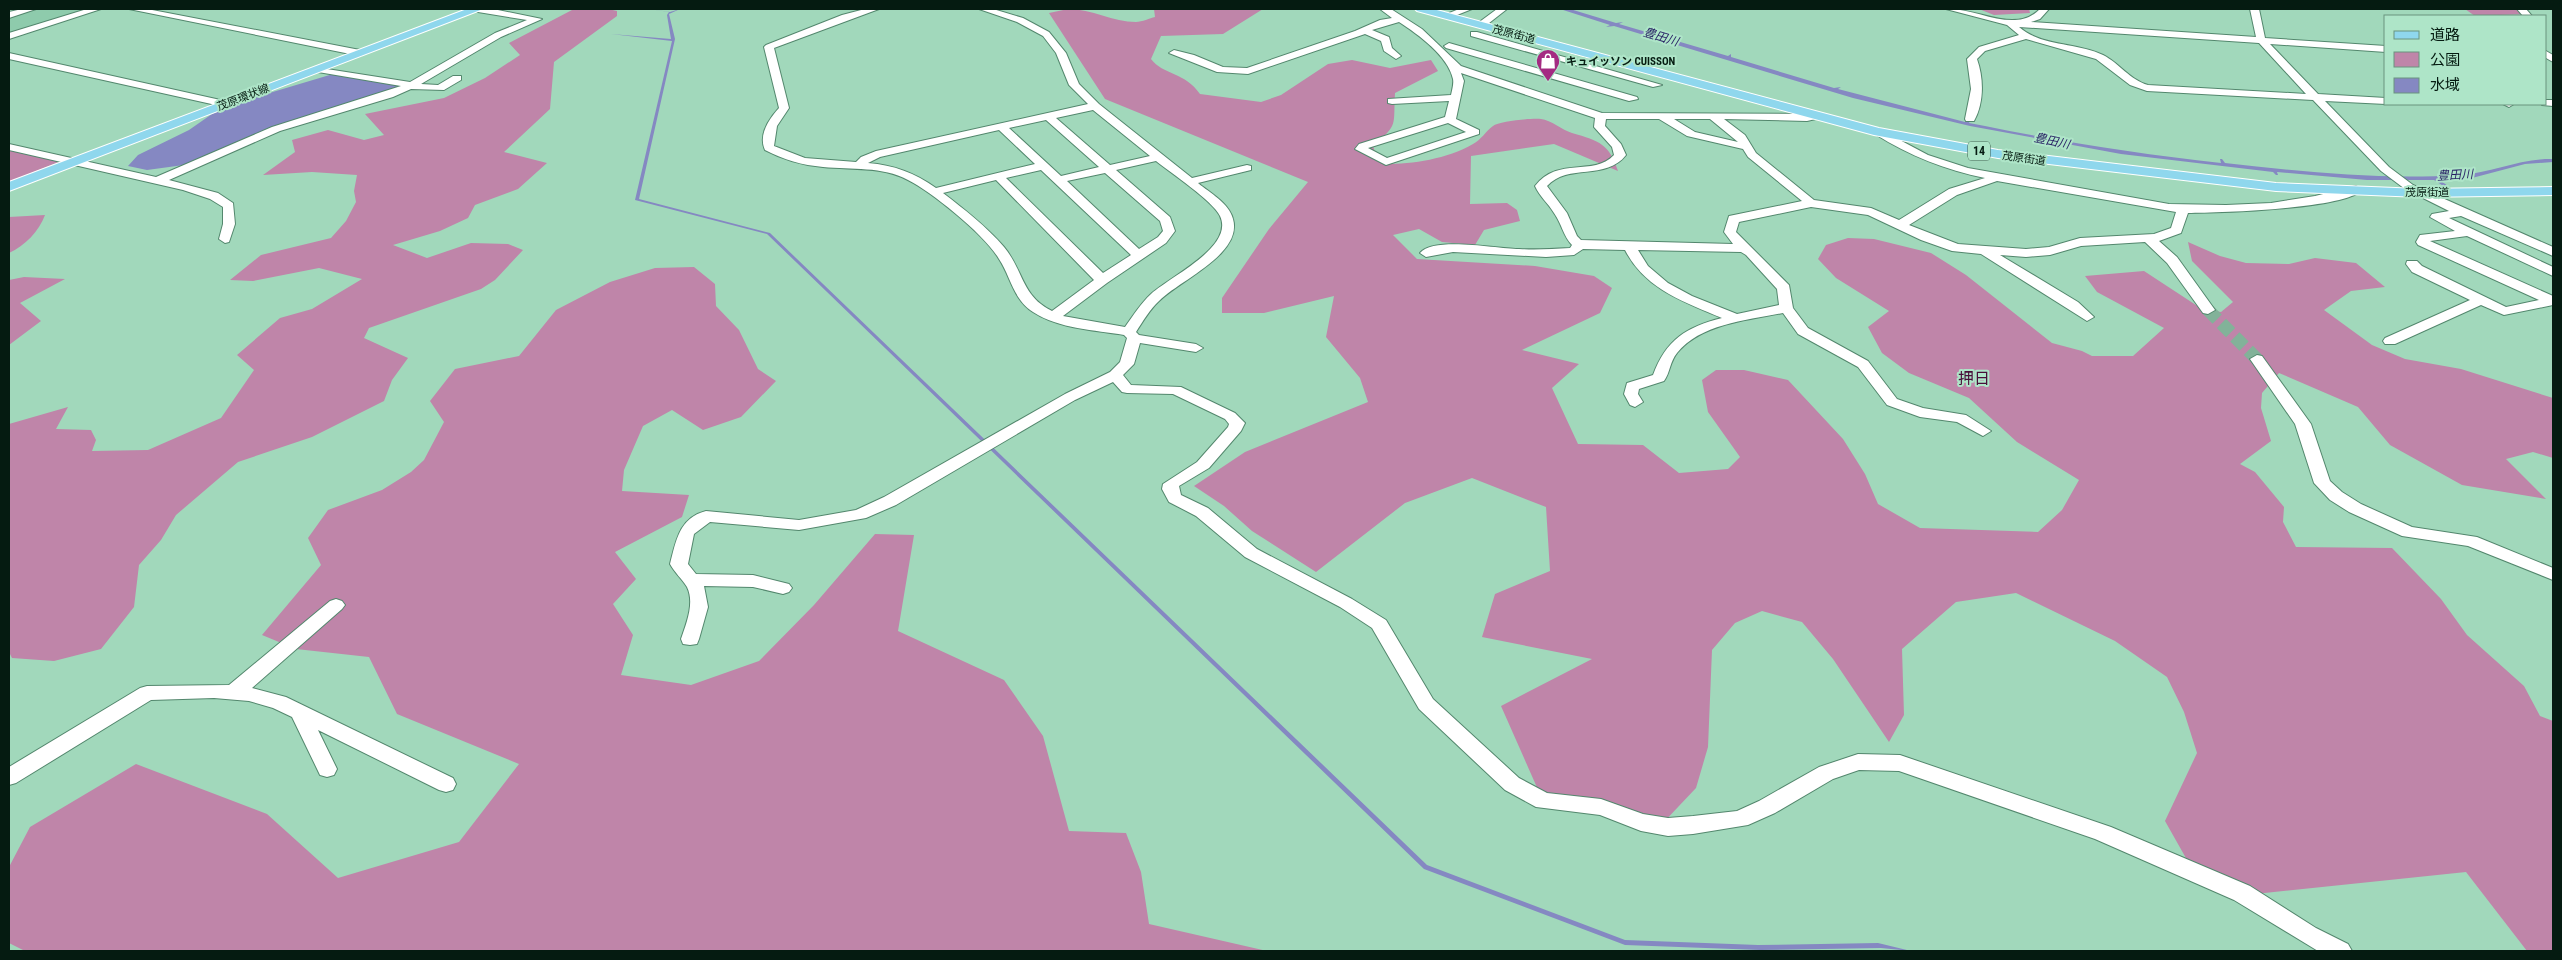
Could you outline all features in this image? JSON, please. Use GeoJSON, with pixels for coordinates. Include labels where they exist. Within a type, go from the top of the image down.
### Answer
{"type":"FeatureCollection","features":[{"type":"Feature","properties":{"kind":"main road","name":"茂原環状線"},"geometry":{"type":"LineString","coordinates":[[9,186],[477,9]]}},
{"type":"Feature","properties":{"kind":"main road","name":"茂原街道"},"geometry":{"type":"LineString","coordinates":[[1421,9],[1482,29],[1582,53],[1879,132],[1998,154],[2276,187],[2356,190],[2553,191]]}},
{"type":"Feature","properties":{"kind":"street"},"geometry":{"type":"LineString","coordinates":[[9,15],[30,9]]}},
{"type":"Feature","properties":{"kind":"street"},"geometry":{"type":"LineString","coordinates":[[9,36],[96,9]]}},
{"type":"Feature","properties":{"kind":"street"},"geometry":{"type":"LineString","coordinates":[[134,9],[360,53]]}},
{"type":"Feature","properties":{"kind":"street"},"geometry":{"type":"LineString","coordinates":[[156,181],[276,129],[363,104],[411,85],[498,35],[537,19],[477,9]]}},
{"type":"Feature","properties":{"kind":"street"},"geometry":{"type":"LineString","coordinates":[[874,9],[853,14],[769,47],[781,89],[784,108],[772,125],[767,140],[769,148],[791,160],[880,167],[899,171],[914,178],[995,244],[1006,258],[1015,282],[1024,298],[1039,310],[1052,317],[1196,348]]}},
{"type":"Feature","properties":{"kind":"street"},"geometry":{"type":"LineString","coordinates":[[690,640],[699,616],[699,601],[690,580],[682,570],[680,555],[686,532],[706,516],[799,525],[860,514],[908,492],[1070,397],[1115,375],[1127,364],[1131,335],[1154,298],[1216,252],[1225,240],[1229,227],[1227,217],[1218,205],[1095,106],[1074,85],[1061,53],[1046,34],[1020,20],[984,9]]}},
{"type":"Feature","properties":{"kind":"street"},"geometry":{"type":"LineString","coordinates":[[1385,9],[1419,31],[1454,66],[1466,72],[1601,116],[1807,118],[1816,116]]}},
{"type":"Feature","properties":{"kind":"street"},"geometry":{"type":"LineString","coordinates":[[1447,16],[1468,9]]}},
{"type":"Feature","properties":{"kind":"street"},"geometry":{"type":"LineString","coordinates":[[1438,50],[1482,29],[1502,9]]}},
{"type":"Feature","properties":{"kind":"street"},"geometry":{"type":"LineString","coordinates":[[1951,9],[2010,23],[2384,49]]}},
{"type":"Feature","properties":{"kind":"street"},"geometry":{"type":"LineString","coordinates":[[2010,23],[2024,23],[2037,17],[2045,9]]}},
{"type":"Feature","properties":{"kind":"street"},"geometry":{"type":"LineString","coordinates":[[2255,9],[2261,40],[2314,98],[2385,168],[2415,190],[2553,252]]}},
{"type":"Feature","properties":{"kind":"street"},"geometry":{"type":"LineString","coordinates":[[1174,53],[1191,56],[1221,70],[1248,71],[1383,22],[1401,19]]}},
{"type":"Feature","properties":{"kind":"street"},"geometry":{"type":"LineString","coordinates":[[2010,23],[2024,37]]}},
{"type":"Feature","properties":{"kind":"street"},"geometry":{"type":"LineString","coordinates":[[1482,29],[1567,61],[1657,85]]}},
{"type":"Feature","properties":{"kind":"street"},"geometry":{"type":"LineString","coordinates":[[1364,30],[1386,39],[1387,49],[1396,56]]}},
{"type":"Feature","properties":{"kind":"street"},"geometry":{"type":"LineString","coordinates":[[1970,119],[1976,99],[1975,68],[1972,59],[1982,49],[2024,37],[2060,44],[2099,57],[2135,86],[2384,101]]}},
{"type":"Feature","properties":{"kind":"street"},"geometry":{"type":"LineString","coordinates":[[1449,46],[1633,99]]}},
{"type":"Feature","properties":{"kind":"street"},"geometry":{"type":"LineString","coordinates":[[1514,88],[1545,74],[1582,53]]}},
{"type":"Feature","properties":{"kind":"street"},"geometry":{"type":"LineString","coordinates":[[9,56],[225,104]]}},
{"type":"Feature","properties":{"kind":"street"},"geometry":{"type":"LineString","coordinates":[[1448,119],[1475,132],[1386,162],[1361,149],[1363,146],[1448,119],[1451,119],[1459,81],[1454,66]]}},
{"type":"Feature","properties":{"kind":"street"},"geometry":{"type":"LineString","coordinates":[[318,69],[440,88],[457,78]]}},
{"type":"Feature","properties":{"kind":"street"},"geometry":{"type":"LineString","coordinates":[[1601,116],[1672,77]]}},
{"type":"Feature","properties":{"kind":"street"},"geometry":{"type":"LineString","coordinates":[[1413,114],[1420,88]]}},
{"type":"Feature","properties":{"kind":"street"},"geometry":{"type":"LineString","coordinates":[[1392,101],[1455,98]]}},
{"type":"Feature","properties":{"kind":"street"},"geometry":{"type":"LineString","coordinates":[[859,166],[864,159],[876,154],[1095,106]]}},
{"type":"Feature","properties":{"kind":"street"},"geometry":{"type":"LineString","coordinates":[[1049,116],[1166,220],[1168,231],[1162,240],[1102,280],[1052,317]]}},
{"type":"Feature","properties":{"kind":"street"},"geometry":{"type":"LineString","coordinates":[[1601,116],[1599,127],[1617,146],[1620,155],[1616,161],[1607,165],[1552,175],[1542,186],[1546,196],[1560,213],[1571,236],[1581,244],[1743,248]]}},
{"type":"Feature","properties":{"kind":"street"},"geometry":{"type":"LineString","coordinates":[[1711,116],[1737,133],[1752,155],[1811,203]]}},
{"type":"Feature","properties":{"kind":"street"},"geometry":{"type":"LineString","coordinates":[[1663,117],[1691,134],[1747,147]]}},
{"type":"Feature","properties":{"kind":"street"},"geometry":{"type":"LineString","coordinates":[[1002,127],[1139,256]]}},
{"type":"Feature","properties":{"kind":"street"},"geometry":{"type":"LineString","coordinates":[[1879,132],[1944,166],[2000,179],[2042,184],[2183,209],[2282,204],[2340,195],[2356,190]]}},
{"type":"Feature","properties":{"kind":"street"},"geometry":{"type":"LineString","coordinates":[[9,147],[214,196],[229,206],[229,224],[225,239]]}},
{"type":"Feature","properties":{"kind":"street"},"geometry":{"type":"LineString","coordinates":[[1058,180],[1158,157]]}},
{"type":"Feature","properties":{"kind":"street"},"geometry":{"type":"LineString","coordinates":[[932,192],[1042,166]]}},
{"type":"Feature","properties":{"kind":"street"},"geometry":{"type":"LineString","coordinates":[[1189,182],[1247,168]]}},
{"type":"Feature","properties":{"kind":"street"},"geometry":{"type":"LineString","coordinates":[[998,176],[1102,280]]}},
{"type":"Feature","properties":{"kind":"street"},"geometry":{"type":"LineString","coordinates":[[1900,225],[1953,192],[2000,179]]}},
{"type":"Feature","properties":{"kind":"street"},"geometry":{"type":"LineString","coordinates":[[1983,431],[1961,418],[1920,412],[1892,402],[1863,364],[1803,331],[1786,308],[1784,288],[1751,252],[1743,248],[1730,232],[1733,219],[1811,203],[1853,207],[1872,212],[1941,244],[1956,248],[2026,253],[2050,251],[2080,242],[2150,239],[2167,236],[2177,230],[2183,209]]}},
{"type":"Feature","properties":{"kind":"street"},"geometry":{"type":"LineString","coordinates":[[2463,212],[2436,217],[2466,233],[2553,272]]}},
{"type":"Feature","properties":{"kind":"street"},"geometry":{"type":"LineString","coordinates":[[2466,233],[2424,238],[2422,242],[2552,301]]}},
{"type":"Feature","properties":{"kind":"street"},"geometry":{"type":"LineString","coordinates":[[2150,239],[2172,260],[2208,310]]}},
{"type":"Feature","properties":{"kind":"street"},"geometry":{"type":"LineString","coordinates":[[1426,253],[1442,248],[1527,253],[1565,252],[1574,251],[1581,244]]}},
{"type":"Feature","properties":{"kind":"street"},"geometry":{"type":"LineString","coordinates":[[1629,246],[1643,269],[1657,281],[1674,292],[1737,319]]}},
{"type":"Feature","properties":{"kind":"street"},"geometry":{"type":"LineString","coordinates":[[1984,250],[2073,305],[2087,317]]}},
{"type":"Feature","properties":{"kind":"street"},"geometry":{"type":"LineString","coordinates":[[2450,255],[2412,264],[2417,269],[2504,312],[2552,301]]}},
{"type":"Feature","properties":{"kind":"street"},"geometry":{"type":"LineString","coordinates":[[2390,341],[2481,300]]}},
{"type":"Feature","properties":{"kind":"street"},"geometry":{"type":"LineString","coordinates":[[1635,402],[1631,394],[1632,386],[1659,378],[1670,352],[1688,335],[1737,319],[1786,308]]}},
{"type":"Feature","properties":{"kind":"street"},"geometry":{"type":"LineString","coordinates":[[2257,359],[2303,424],[2322,483],[2336,496],[2355,508],[2408,532],[2471,541],[2553,574]]}},
{"type":"Feature","properties":{"kind":"street"},"geometry":{"type":"LineString","coordinates":[[1115,375],[1127,389],[1176,390],[1230,416],[1237,423],[1236,428],[1203,465],[1171,484],[1170,489],[1175,498],[1206,515],[1251,553],[1346,603],[1379,624],[1426,704],[1512,784],[1543,801],[1601,807],[1641,822],[1668,827],[1693,825],[1740,818],[1767,807],[1826,774],[1858,762],[1900,762],[2103,833],[2242,893],[2308,935],[2340,951]]}},
{"type":"Feature","properties":{"kind":"street"},"geometry":{"type":"LineString","coordinates":[[690,580],[753,581],[783,588]]}},
{"type":"Feature","properties":{"kind":"street"},"geometry":{"type":"LineString","coordinates":[[233,693],[336,605]]}},
{"type":"Feature","properties":{"kind":"street"},"geometry":{"type":"LineString","coordinates":[[9,777],[147,693],[214,691],[249,694],[279,702],[446,784]]}},
{"type":"Feature","properties":{"kind":"street"},"geometry":{"type":"LineString","coordinates":[[300,713],[327,769]]}},
{"type":"Feature","properties":{"kind":"shaded area"},"geometry":{"type":"Polygon","coordinates":[[[38,9],[92,9],[9,34],[9,17],[38,9]]]}},
{"type":"Feature","properties":{"kind":"green space"},"geometry":{"type":"Polygon","coordinates":[[[608,9],[617,11],[617,16],[554,62],[550,109],[504,152],[547,163],[518,189],[475,205],[468,218],[440,231],[393,245],[427,258],[471,243],[508,244],[523,250],[495,280],[481,289],[369,328],[364,338],[408,358],[392,380],[384,401],[312,437],[238,462],[176,515],[161,540],[139,565],[134,607],[101,649],[54,661],[12,658],[9,652],[9,424],[68,407],[56,429],[91,430],[96,440],[92,451],[148,450],[221,418],[254,370],[237,355],[280,318],[312,309],[362,279],[319,268],[253,281],[230,280],[261,255],[331,238],[346,221],[356,202],[354,191],[357,175],[312,172],[263,175],[295,152],[292,140],[328,130],[364,140],[384,135],[365,114],[444,98],[485,78],[520,55],[509,43],[572,10],[608,9]]]}},
{"type":"Feature","properties":{"kind":"green space"},"geometry":{"type":"Polygon","coordinates":[[[1068,9],[1136,22],[1155,17],[1154,9],[1263,9],[1223,34],[1161,36],[1151,59],[1162,68],[1188,82],[1200,94],[1261,102],[1281,95],[1328,64],[1352,60],[1390,68],[1431,60],[1438,71],[1395,93],[1393,124],[1387,133],[1373,146],[1376,155],[1385,164],[1418,162],[1441,157],[1476,142],[1496,124],[1516,120],[1545,120],[1568,132],[1596,141],[1607,149],[1618,171],[1554,144],[1471,156],[1470,204],[1507,203],[1517,210],[1520,221],[1484,230],[1475,245],[1442,242],[1419,229],[1393,235],[1417,259],[1535,266],[1594,276],[1612,288],[1600,313],[1522,350],[1579,364],[1552,388],[1578,444],[1643,445],[1679,473],[1728,469],[1740,457],[1708,412],[1702,380],[1716,370],[1744,370],[1788,380],[1843,439],[1865,474],[1878,504],[1920,528],[2038,532],[2062,510],[2079,480],[2017,442],[1969,398],[1909,373],[1882,353],[1868,327],[1889,311],[1836,278],[1818,259],[1826,245],[1848,238],[1874,239],[1931,253],[1966,275],[2052,343],[2082,351],[2092,356],[2133,356],[2164,328],[2097,292],[2085,276],[2144,271],[2202,309],[2221,312],[2233,302],[2192,261],[2188,242],[2220,256],[2246,263],[2289,264],[2315,258],[2356,263],[2385,287],[2351,291],[2324,310],[2372,345],[2405,359],[2461,369],[2553,398],[2553,458],[2533,452],[2506,459],[2546,499],[2462,485],[2390,445],[2358,407],[2279,373],[2262,393],[2261,408],[2271,441],[2240,464],[2255,472],[2284,507],[2283,522],[2296,547],[2392,548],[2441,599],[2467,635],[2524,686],[2540,716],[2553,721],[2553,951],[2527,951],[2466,872],[2255,894],[2191,867],[2165,821],[2197,753],[2184,712],[2167,677],[2115,641],[2016,593],[1956,602],[1902,649],[1904,715],[1889,742],[1833,659],[1802,622],[1762,611],[1735,623],[1712,650],[1708,747],[1696,788],[1661,825],[1539,792],[1501,706],[1592,659],[1482,637],[1495,594],[1550,571],[1546,507],[1472,478],[1405,503],[1316,572],[1252,531],[1224,506],[1194,486],[1245,452],[1368,402],[1360,378],[1326,337],[1334,296],[1264,313],[1222,313],[1222,298],[1269,229],[1308,182],[1105,99],[1049,13],[1068,9]]]}},
{"type":"Feature","properties":{"kind":"green space"},"geometry":{"type":"Polygon","coordinates":[[[1979,9],[2029,9],[2030,13],[1994,15],[1979,9]]]}},
{"type":"Feature","properties":{"kind":"green space"},"geometry":{"type":"Polygon","coordinates":[[[2465,9],[2527,9],[2528,14],[2502,15],[2474,15],[2465,9]]]}},
{"type":"Feature","properties":{"kind":"green space"},"geometry":{"type":"Polygon","coordinates":[[[9,149],[61,161],[9,182],[9,149]]]}},
{"type":"Feature","properties":{"kind":"green space"},"geometry":{"type":"Polygon","coordinates":[[[45,215],[31,237],[9,253],[9,217],[45,215]]]}},
{"type":"Feature","properties":{"kind":"green space"},"geometry":{"type":"Polygon","coordinates":[[[694,267],[715,284],[716,306],[739,330],[758,369],[776,381],[741,417],[703,430],[672,410],[643,426],[624,470],[622,491],[689,495],[682,517],[615,552],[636,579],[613,604],[633,635],[621,675],[691,685],[759,661],[814,605],[875,534],[914,535],[898,631],[1004,680],[1043,736],[1069,831],[1126,833],[1141,872],[1149,924],[1267,951],[25,951],[9,943],[9,867],[30,827],[136,764],[267,814],[338,878],[459,842],[519,764],[397,714],[369,657],[296,649],[262,635],[321,565],[308,538],[328,510],[382,490],[411,472],[424,460],[444,422],[430,401],[455,369],[519,356],[556,310],[610,282],[655,268],[694,267]]]}},
{"type":"Feature","properties":{"kind":"green space"},"geometry":{"type":"Polygon","coordinates":[[[24,277],[65,279],[20,303],[41,321],[9,345],[9,280],[24,277]]]}},
{"type":"Feature","properties":{"kind":"water"},"geometry":{"type":"Polygon","coordinates":[[[649,9],[670,12],[680,9],[669,14],[675,39],[639,199],[770,233],[1427,865],[1625,940],[1758,945],[1878,943],[1911,951],[1881,948],[1760,950],[1625,945],[1424,869],[767,234],[635,200],[672,41],[611,34],[671,39],[667,15],[669,12],[649,9]]]}},
{"type":"Feature","properties":{"kind":"water","name":"豊田川"},"geometry":{"type":"Polygon","coordinates":[[[1560,9],[1570,9],[1616,23],[1623,22],[1619,24],[1728,56],[1731,54],[1731,57],[1834,88],[1841,87],[1838,89],[1965,122],[1970,120],[1969,123],[2102,147],[2221,163],[2220,159],[2225,163],[2371,176],[2460,175],[2484,172],[2541,159],[2553,159],[2553,162],[2525,164],[2472,178],[2439,180],[2450,187],[2445,187],[2434,180],[2367,180],[2277,172],[2278,175],[2276,175],[2273,172],[2121,154],[1970,126],[1853,98],[1614,26],[1606,27],[1610,25],[1560,9]]]}},
{"type":"Feature","properties":{"kind":"water"},"geometry":{"type":"Polygon","coordinates":[[[333,74],[402,86],[273,127],[184,165],[147,170],[128,166],[138,155],[189,130],[212,114],[256,97],[333,74]]]}},
{"type":"Feature","properties":{"kind":"tunnel"},"geometry":{"type":"LineString","coordinates":[[2208,310],[2257,359]]}},
{"type":"Feature","properties":{"kind":"place","name":"キュイッソン CUISSON"},"geometry":{"type":"Point","coordinates":[1548,82]}},
{"type":"Feature","properties":{"kind":"district","name":"押日"},"geometry":{"type":"Point","coordinates":[1974,378]}}]}
